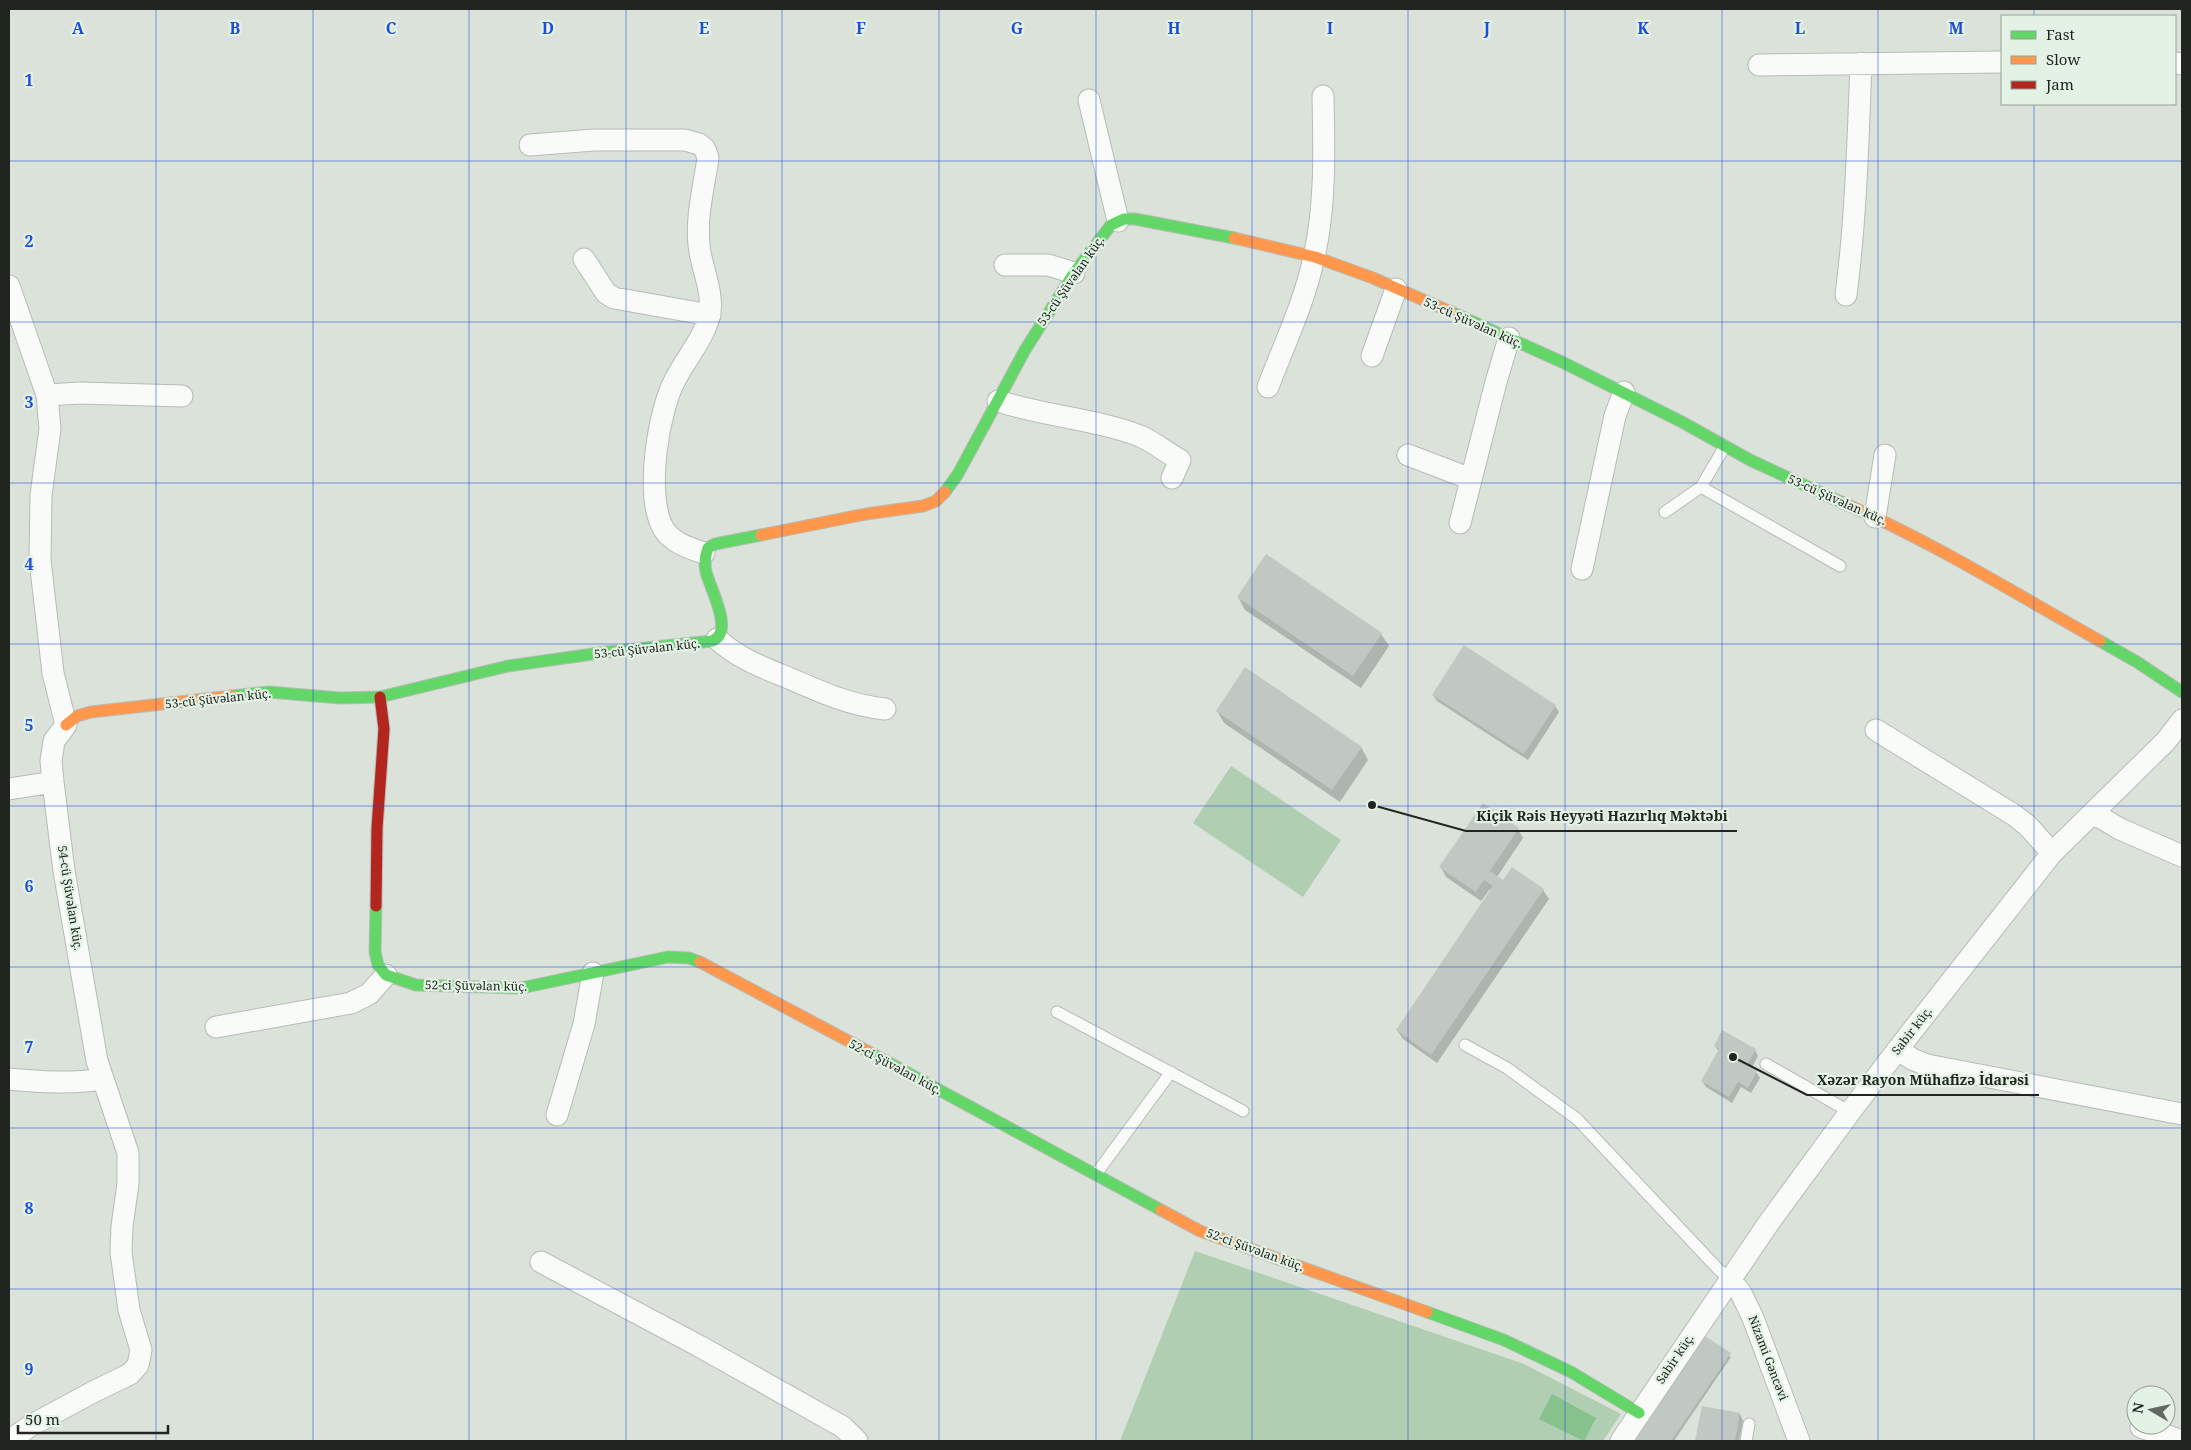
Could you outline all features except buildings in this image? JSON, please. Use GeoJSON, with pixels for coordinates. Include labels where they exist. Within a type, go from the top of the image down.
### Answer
{"type":"FeatureCollection","features":[{"type":"Feature","properties":{"kind":"street"},"geometry":{"type":"LineString","coordinates":[[1759,65],[2001,62]]}},
{"type":"Feature","properties":{"kind":"street"},"geometry":{"type":"LineString","coordinates":[[1846,295],[1853,243],[1857,183],[1861,63]]}},
{"type":"Feature","properties":{"kind":"street"},"geometry":{"type":"LineString","coordinates":[[1268,387],[1300,303],[1314,257],[1322,197],[1323,96]]}},
{"type":"Feature","properties":{"kind":"street"},"geometry":{"type":"LineString","coordinates":[[1089,100],[1118,221]]}},
{"type":"Feature","properties":{"kind":"street"},"geometry":{"type":"LineString","coordinates":[[530,146],[594,140],[685,140],[699,144],[705,149],[708,158],[698,220],[699,247],[711,302],[710,314],[706,325],[674,380],[664,404],[656,456],[655,490],[656,506],[664,528],[673,539],[704,553]]}},
{"type":"Feature","properties":{"kind":"street","name":"53-cü Şüvəlan küç."},"geometry":{"type":"LineString","coordinates":[[66,724],[77,716],[91,712],[269,692],[340,698],[380,697],[508,666],[607,652],[706,643],[717,639],[722,633],[722,620],[703,561],[704,553],[708,548],[715,544],[866,514],[923,506],[936,501],[948,490],[958,474],[1042,322],[1074,274],[1111,225],[1118,221],[1135,219],[1260,243],[1314,257],[1396,289],[1509,338],[1624,392],[1808,488],[1875,517],[2137,662],[2182,692]]}},
{"type":"Feature","properties":{"kind":"street"},"geometry":{"type":"LineString","coordinates":[[584,259],[606,293],[614,298],[710,314]]}},
{"type":"Feature","properties":{"kind":"street"},"geometry":{"type":"LineString","coordinates":[[1005,265],[1048,266],[1074,274]]}},
{"type":"Feature","properties":{"kind":"street"},"geometry":{"type":"LineString","coordinates":[[9,286],[46,395],[50,429],[41,495],[40,560],[53,673],[66,724]]}},
{"type":"Feature","properties":{"kind":"street"},"geometry":{"type":"LineString","coordinates":[[1372,356],[1396,289]]}},
{"type":"Feature","properties":{"kind":"street"},"geometry":{"type":"LineString","coordinates":[[1460,523],[1509,338]]}},
{"type":"Feature","properties":{"kind":"street"},"geometry":{"type":"LineString","coordinates":[[46,395],[80,392],[182,396]]}},
{"type":"Feature","properties":{"kind":"street"},"geometry":{"type":"LineString","coordinates":[[1582,569],[1615,416],[1624,392]]}},
{"type":"Feature","properties":{"kind":"street"},"geometry":{"type":"LineString","coordinates":[[998,401],[1035,412],[1118,429],[1142,437],[1180,460],[1172,478]]}},
{"type":"Feature","properties":{"kind":"street"},"geometry":{"type":"LineString","coordinates":[[1408,455],[1471,479]]}},
{"type":"Feature","properties":{"kind":"street"},"geometry":{"type":"LineString","coordinates":[[1875,517],[1885,455]]}},
{"type":"Feature","properties":{"kind":"street"},"geometry":{"type":"LineString","coordinates":[[717,639],[741,658],[829,695],[860,706],[885,708]]}},
{"type":"Feature","properties":{"kind":"street"},"geometry":{"type":"LineString","coordinates":[[216,1027],[351,1002],[369,994],[386,975],[378,965],[376,952],[377,820],[384,729],[380,697]]}},
{"type":"Feature","properties":{"kind":"street","name":"Sabir küç."},"geometry":{"type":"LineString","coordinates":[[1620,1441],[1730,1279],[1850,1112],[1898,1050],[2052,853],[2166,741],[2182,720]]}},
{"type":"Feature","properties":{"kind":"street","name":"54-cü Şüvəlan küç."},"geometry":{"type":"LineString","coordinates":[[9,1441],[30,1426],[130,1374],[138,1365],[141,1350],[129,1310],[121,1252],[122,1226],[128,1184],[128,1153],[102,1078],[64,871],[52,782],[51,760],[54,741],[66,724]]}},
{"type":"Feature","properties":{"kind":"street"},"geometry":{"type":"LineString","coordinates":[[1876,730],[2014,815],[2028,826],[2052,853]]}},
{"type":"Feature","properties":{"kind":"street"},"geometry":{"type":"LineString","coordinates":[[9,789],[52,782]]}},
{"type":"Feature","properties":{"kind":"street"},"geometry":{"type":"LineString","coordinates":[[2093,813],[2120,829],[2182,856]]}},
{"type":"Feature","properties":{"kind":"street","name":"52-ci Şüvəlan küç."},"geometry":{"type":"LineString","coordinates":[[386,975],[416,985],[521,988],[668,957],[689,958],[705,963],[888,1064],[1179,1220],[1220,1239],[1388,1297],[1519,1346],[1571,1372],[1639,1412]]}},
{"type":"Feature","properties":{"kind":"street"},"geometry":{"type":"LineString","coordinates":[[557,1114],[584,1024],[593,974]]}},
{"type":"Feature","properties":{"kind":"street"},"geometry":{"type":"LineString","coordinates":[[1898,1050],[1912,1059],[1927,1065],[2182,1114]]}},
{"type":"Feature","properties":{"kind":"street"},"geometry":{"type":"LineString","coordinates":[[9,1079],[48,1083],[73,1083],[102,1078]]}},
{"type":"Feature","properties":{"kind":"street"},"geometry":{"type":"LineString","coordinates":[[541,1262],[699,1346],[835,1422],[857,1441]]}},
{"type":"Feature","properties":{"kind":"street","name":"Nizami Gəncəvi"},"geometry":{"type":"LineString","coordinates":[[1730,1279],[1741,1293],[1753,1318],[1799,1441]]}},
{"type":"Feature","properties":{"kind":"street"},"geometry":{"type":"LineString","coordinates":[[2164,1435],[2182,1441]]}},
{"type":"Feature","properties":{"kind":"lane"},"geometry":{"type":"LineString","coordinates":[[1666,512],[1701,487],[1725,446]]}},
{"type":"Feature","properties":{"kind":"lane"},"geometry":{"type":"LineString","coordinates":[[1701,487],[1840,566]]}},
{"type":"Feature","properties":{"kind":"lane"},"geometry":{"type":"LineString","coordinates":[[1057,1012],[1243,1110]]}},
{"type":"Feature","properties":{"kind":"lane"},"geometry":{"type":"LineString","coordinates":[[1465,1045],[1507,1068],[1577,1119],[1718,1269],[1730,1279]]}},
{"type":"Feature","properties":{"kind":"lane"},"geometry":{"type":"LineString","coordinates":[[1766,1064],[1850,1112]]}},
{"type":"Feature","properties":{"kind":"lane"},"geometry":{"type":"LineString","coordinates":[[1096,1174],[1171,1072]]}},
{"type":"Feature","properties":{"kind":"lane"},"geometry":{"type":"LineString","coordinates":[[1746,1441],[1749,1424]]}},
{"type":"Feature","properties":{"kind":"shaded area"},"geometry":{"type":"Polygon","coordinates":[[[1231,766],[1341,840],[1303,897],[1193,823],[1231,766]]]}},
{"type":"Feature","properties":{"kind":"shaded area"},"geometry":{"type":"Polygon","coordinates":[[[1195,1251],[1524,1364],[1621,1414],[1603,1441],[1120,1441],[1195,1251]]]}},
{"type":"Feature","properties":{"kind":"shaded area"},"geometry":{"type":"Polygon","coordinates":[[[1552,1394],[1596,1418],[1584,1441],[1539,1419],[1552,1394]]]}},
{"type":"Feature","properties":{"kind":"traffic: fast"},"geometry":{"type":"LineString","coordinates":[[945,492],[958,474],[1025,350],[1074,273],[1111,225],[1124,219],[1135,219],[1234,238]]}},
{"type":"Feature","properties":{"kind":"traffic: fast"},"geometry":{"type":"LineString","coordinates":[[1451,312],[1562,362],[1682,422],[1750,460],[1843,503]]}},
{"type":"Feature","properties":{"kind":"traffic: fast"},"geometry":{"type":"LineString","coordinates":[[232,696],[269,692],[340,698],[380,697],[508,666],[607,652],[712,641],[719,636],[721,620],[716,599],[705,569],[708,548],[715,544],[761,535]]}},
{"type":"Feature","properties":{"kind":"traffic: fast"},"geometry":{"type":"LineString","coordinates":[[2100,641],[2137,662],[2182,692]]}},
{"type":"Feature","properties":{"kind":"traffic: fast"},"geometry":{"type":"LineString","coordinates":[[376,906],[375,952],[378,965],[386,975],[416,985],[521,988],[668,957],[689,958],[700,962]]}},
{"type":"Feature","properties":{"kind":"traffic: fast"},"geometry":{"type":"LineString","coordinates":[[869,1052],[1161,1210]]}},
{"type":"Feature","properties":{"kind":"traffic: fast"},"geometry":{"type":"LineString","coordinates":[[1427,1312],[1504,1340],[1571,1372],[1639,1413]]}},
{"type":"Feature","properties":{"kind":"traffic: slow"},"geometry":{"type":"LineString","coordinates":[[1234,238],[1315,257],[1373,278],[1451,312]]}},
{"type":"Feature","properties":{"kind":"traffic: slow"},"geometry":{"type":"LineString","coordinates":[[761,535],[866,514],[923,506],[936,501],[945,492]]}},
{"type":"Feature","properties":{"kind":"traffic: slow"},"geometry":{"type":"LineString","coordinates":[[1843,503],[1942,551],[2100,641]]}},
{"type":"Feature","properties":{"kind":"traffic: slow"},"geometry":{"type":"LineString","coordinates":[[66,725],[77,716],[91,712],[232,696]]}},
{"type":"Feature","properties":{"kind":"traffic: slow"},"geometry":{"type":"LineString","coordinates":[[700,962],[869,1052]]}},
{"type":"Feature","properties":{"kind":"traffic: slow"},"geometry":{"type":"LineString","coordinates":[[1161,1210],[1200,1231],[1427,1312]]}},
{"type":"Feature","properties":{"kind":"traffic: jam"},"geometry":{"type":"LineString","coordinates":[[376,906],[377,828],[384,729],[380,697]]}},
{"type":"Feature","properties":{"kind":"place","name":"Kiçik Rəis Heyyəti Hazırlıq Məktəbi"},"geometry":{"type":"Point","coordinates":[1372,805]}},
{"type":"Feature","properties":{"kind":"place","name":"Xəzər Rayon Mühafizə İdarəsi"},"geometry":{"type":"Point","coordinates":[1733,1057]}}]}
